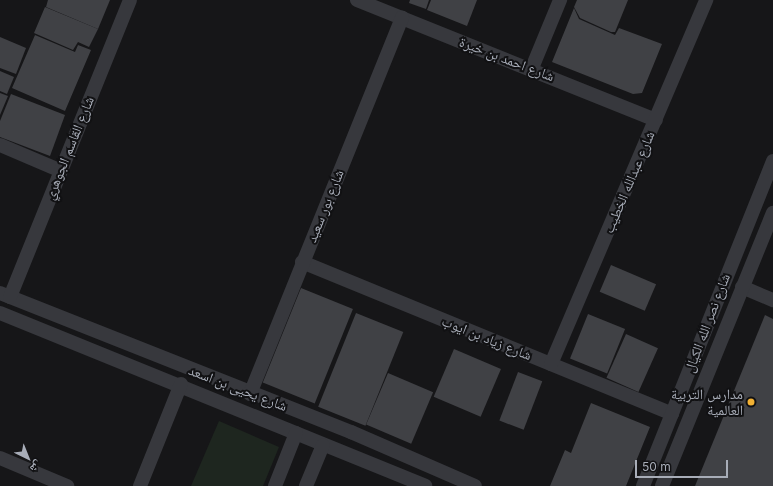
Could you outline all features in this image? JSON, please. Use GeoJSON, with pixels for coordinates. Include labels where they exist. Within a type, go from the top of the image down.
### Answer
{"type":"FeatureCollection","features":[{"type":"Feature","properties":{"kind":"street","name":"شارع القاسم الجوهري"},"geometry":{"type":"LineString","coordinates":[[5,295],[130,0]]}},
{"type":"Feature","properties":{"kind":"street","name":"شارع احمد بن خيرة"},"geometry":{"type":"LineString","coordinates":[[357,0],[532,68],[656,120]]}},
{"type":"Feature","properties":{"kind":"street"},"geometry":{"type":"LineString","coordinates":[[532,68],[560,0]]}},
{"type":"Feature","properties":{"kind":"street","name":"شارع عبدالله الخطيب"},"geometry":{"type":"LineString","coordinates":[[552,364],[706,0]]}},
{"type":"Feature","properties":{"kind":"street","name":"شارع بور سعيد"},"geometry":{"type":"LineString","coordinates":[[250,394],[302,262],[402,18]]}},
{"type":"Feature","properties":{"kind":"street"},"geometry":{"type":"LineString","coordinates":[[0,145],[59,170]]}},
{"type":"Feature","properties":{"kind":"street","name":"شارع نصر الله الكيال"},"geometry":{"type":"LineString","coordinates":[[643,486],[773,161]]}},
{"type":"Feature","properties":{"kind":"street","name":"شارع نصر الله الكيال"},"geometry":{"type":"LineString","coordinates":[[662,486],[773,213]]}},
{"type":"Feature","properties":{"kind":"street","name":"شارع زياد بن ايوب"},"geometry":{"type":"LineString","coordinates":[[302,262],[672,414]]}},
{"type":"Feature","properties":{"kind":"street"},"geometry":{"type":"LineString","coordinates":[[742,287],[773,300]]}},
{"type":"Feature","properties":{"kind":"street","name":"شارع يحيى بن اسعد"},"geometry":{"type":"LineString","coordinates":[[5,295],[250,394],[351,432],[476,486]]}},
{"type":"Feature","properties":{"kind":"street","name":"شارع يحيى بن اسعد"},"geometry":{"type":"LineString","coordinates":[[0,313],[181,384],[323,445],[425,486]]}},
{"type":"Feature","properties":{"kind":"street"},"geometry":{"type":"LineString","coordinates":[[140,486],[181,384]]}},
{"type":"Feature","properties":{"kind":"street"},"geometry":{"type":"LineString","coordinates":[[276,486],[296,433]]}},
{"type":"Feature","properties":{"kind":"street"},"geometry":{"type":"LineString","coordinates":[[306,486],[323,445]]}},
{"type":"Feature","properties":{"kind":"street"},"geometry":{"type":"LineString","coordinates":[[0,458],[67,486]]}},
{"type":"Feature","properties":{"kind":"shaded area"},"geometry":{"type":"Polygon","coordinates":[[[219,421],[279,447],[263,486],[191,486],[219,421]]]}},
{"type":"Feature","properties":{"kind":"building"},"geometry":{"type":"Polygon","coordinates":[[[48,0],[110,0],[98,29],[46,7],[48,0]]]}},
{"type":"Feature","properties":{"kind":"building"},"geometry":{"type":"Polygon","coordinates":[[[410,0],[429,0],[426,9],[409,3],[410,0]]]}},
{"type":"Feature","properties":{"kind":"building"},"geometry":{"type":"Polygon","coordinates":[[[431,0],[477,0],[467,26],[427,10],[431,0]]]}},
{"type":"Feature","properties":{"kind":"building"},"geometry":{"type":"Polygon","coordinates":[[[577,0],[628,0],[615,32],[611,32],[580,18],[574,7],[577,0]]]}},
{"type":"Feature","properties":{"kind":"building"},"geometry":{"type":"Polygon","coordinates":[[[45,7],[98,29],[89,47],[78,42],[73,50],[34,33],[45,7]]]}},
{"type":"Feature","properties":{"kind":"building"},"geometry":{"type":"Polygon","coordinates":[[[574,8],[579,19],[615,35],[619,28],[662,44],[642,93],[633,94],[552,62],[574,8]]]}},
{"type":"Feature","properties":{"kind":"building"},"geometry":{"type":"Polygon","coordinates":[[[35,35],[75,52],[78,45],[91,50],[65,111],[12,88],[35,35]]]}},
{"type":"Feature","properties":{"kind":"building"},"geometry":{"type":"Polygon","coordinates":[[[0,37],[26,48],[16,74],[0,68],[0,37]]]}},
{"type":"Feature","properties":{"kind":"building"},"geometry":{"type":"Polygon","coordinates":[[[0,71],[14,77],[7,94],[0,91],[0,71]]]}},
{"type":"Feature","properties":{"kind":"building"},"geometry":{"type":"Polygon","coordinates":[[[0,93],[8,96],[0,115],[0,93]]]}},
{"type":"Feature","properties":{"kind":"building"},"geometry":{"type":"Polygon","coordinates":[[[11,94],[65,115],[50,156],[0,137],[0,121],[11,94]]]}},
{"type":"Feature","properties":{"kind":"building"},"geometry":{"type":"Polygon","coordinates":[[[611,265],[656,284],[645,311],[600,292],[611,265]]]}},
{"type":"Feature","properties":{"kind":"building"},"geometry":{"type":"Polygon","coordinates":[[[301,288],[353,309],[315,404],[263,383],[301,288]]]}},
{"type":"Feature","properties":{"kind":"building"},"geometry":{"type":"Polygon","coordinates":[[[356,313],[403,332],[365,426],[318,407],[356,313]]]}},
{"type":"Feature","properties":{"kind":"building"},"geometry":{"type":"Polygon","coordinates":[[[588,314],[625,329],[607,373],[570,359],[588,314]]]}},
{"type":"Feature","properties":{"kind":"building","name":"مدارس التربية العالمية"},"geometry":{"type":"Polygon","coordinates":[[[765,315],[773,319],[773,486],[695,486],[765,315]]]}},
{"type":"Feature","properties":{"kind":"building"},"geometry":{"type":"Polygon","coordinates":[[[626,334],[658,348],[638,392],[606,378],[626,334]]]}},
{"type":"Feature","properties":{"kind":"building"},"geometry":{"type":"Polygon","coordinates":[[[454,349],[501,369],[481,417],[434,397],[454,349]]]}},
{"type":"Feature","properties":{"kind":"building"},"geometry":{"type":"Polygon","coordinates":[[[518,372],[542,381],[524,430],[499,421],[518,372]]]}},
{"type":"Feature","properties":{"kind":"building"},"geometry":{"type":"Polygon","coordinates":[[[388,373],[433,392],[411,444],[366,425],[388,373]]]}},
{"type":"Feature","properties":{"kind":"building"},"geometry":{"type":"Polygon","coordinates":[[[591,403],[650,427],[626,486],[550,486],[565,450],[571,453],[591,403]]]}},
{"type":"Feature","properties":{"kind":"place","name":"مدارس التربية العالمية"},"geometry":{"type":"Point","coordinates":[751,402]}}]}
